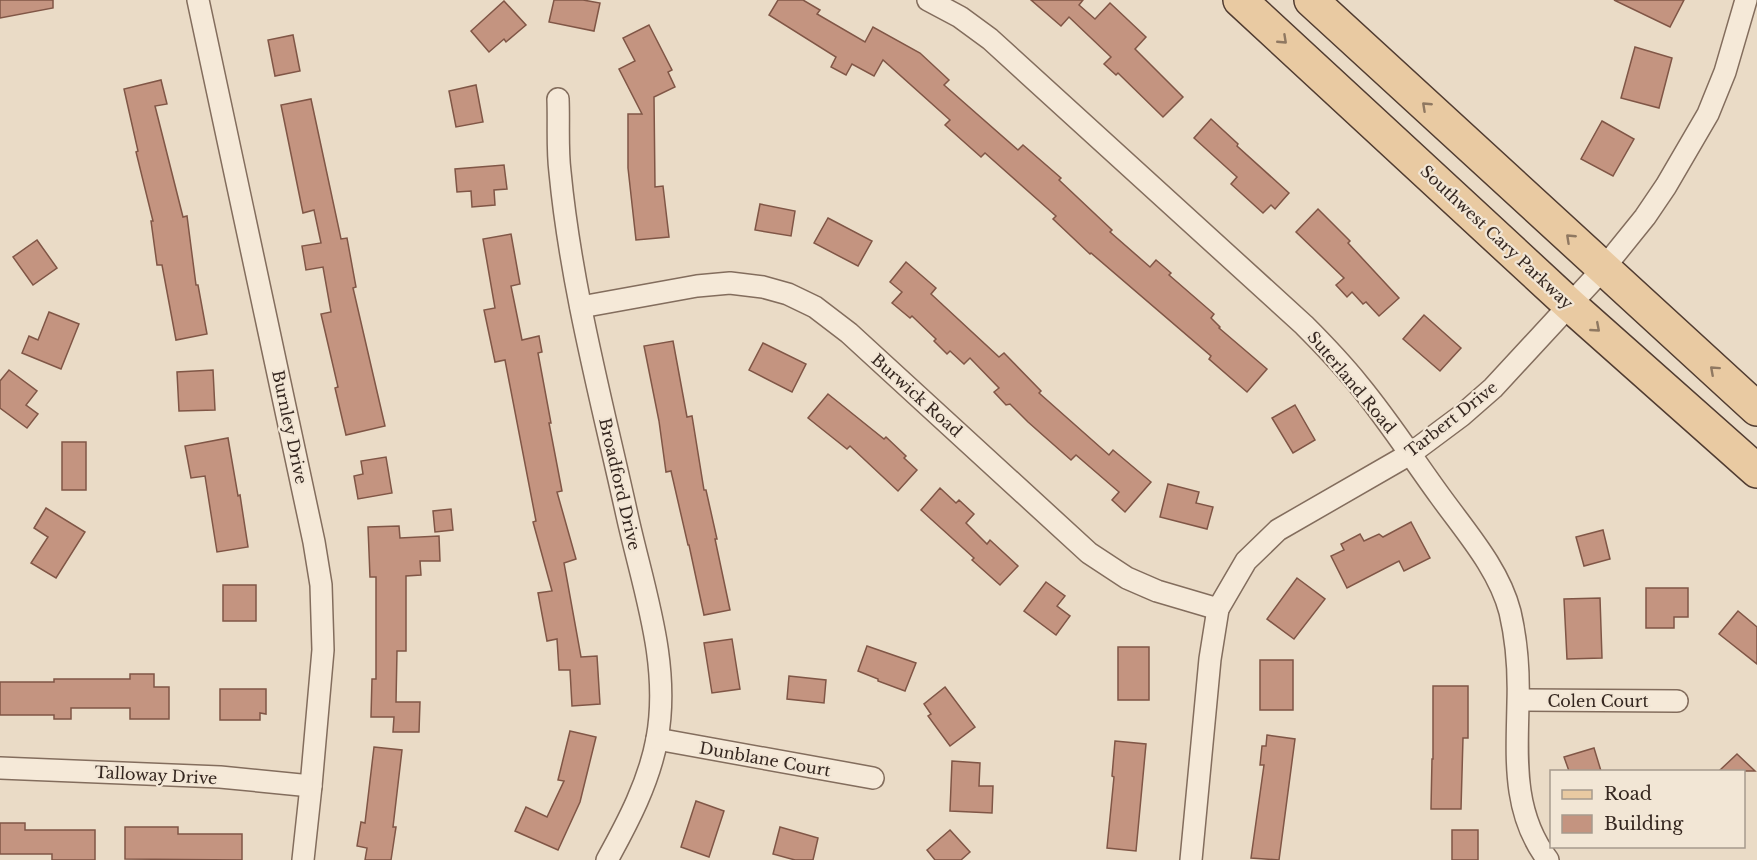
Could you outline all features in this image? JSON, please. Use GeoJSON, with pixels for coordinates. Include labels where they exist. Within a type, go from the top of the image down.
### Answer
{"type":"FeatureCollection","features":[{"type":"Feature","properties":{"kind":"main road","name":"Southwest Cary Parkway"},"geometry":{"type":"LineString","coordinates":[[1240,0],[1570,306],[1757,471]]}},
{"type":"Feature","properties":{"kind":"main road"},"geometry":{"type":"LineString","coordinates":[[1311,0],[1757,409]]}},
{"type":"Feature","properties":{"kind":"street","name":"Burnley Drive"},"geometry":{"type":"LineString","coordinates":[[198,0],[315,542],[321,585],[323,650],[303,860]]}},
{"type":"Feature","properties":{"kind":"street","name":"Suterland Road"},"geometry":{"type":"LineString","coordinates":[[928,0],[960,17],[990,39],[1304,325],[1360,386],[1410,454],[1482,554],[1504,594],[1516,643],[1518,700],[1516,760],[1521,802],[1532,834],[1548,860]]}},
{"type":"Feature","properties":{"kind":"street","name":"Tarbert Drive"},"geometry":{"type":"LineString","coordinates":[[1191,860],[1210,659],[1218,609],[1246,561],[1278,530],[1432,439],[1493,388],[1603,269],[1661,194],[1708,114],[1725,72],[1746,0]]}},
{"type":"Feature","properties":{"kind":"street","name":"Broadford Drive"},"geometry":{"type":"LineString","coordinates":[[558,99],[559,169],[566,222],[581,307],[658,648],[661,687],[657,739],[646,780],[631,816],[608,860]]}},
{"type":"Feature","properties":{"kind":"street","name":"Burwick Road"},"geometry":{"type":"LineString","coordinates":[[581,307],[697,286],[730,283],[763,287],[788,294],[815,307],[849,333],[1089,553],[1127,578],[1157,591],[1218,609]]}},
{"type":"Feature","properties":{"kind":"street","name":"Colen Court"},"geometry":{"type":"LineString","coordinates":[[1518,700],[1677,701]]}},
{"type":"Feature","properties":{"kind":"street","name":"Dunblane Court"},"geometry":{"type":"LineString","coordinates":[[657,739],[873,778]]}},
{"type":"Feature","properties":{"kind":"street","name":"Talloway Drive"},"geometry":{"type":"LineString","coordinates":[[0,768],[220,777],[311,786]]}},
{"type":"Feature","properties":{"kind":"building"},"geometry":{"type":"Polygon","coordinates":[[[0,0],[53,0],[53,8],[0,18],[0,0]]]}},
{"type":"Feature","properties":{"kind":"building"},"geometry":{"type":"Polygon","coordinates":[[[554,0],[583,0],[600,3],[594,31],[549,22],[554,0]]]}},
{"type":"Feature","properties":{"kind":"building"},"geometry":{"type":"Polygon","coordinates":[[[778,0],[803,0],[820,10],[817,14],[865,42],[873,27],[920,53],[949,80],[944,85],[1018,150],[1023,145],[1061,178],[1059,180],[1112,230],[1110,232],[1150,267],[1156,260],[1171,273],[1169,275],[1214,314],[1211,318],[1219,328],[1267,369],[1247,392],[1209,359],[1211,356],[1090,254],[1053,219],[1056,216],[985,153],[981,157],[945,125],[950,120],[883,60],[874,76],[852,64],[846,75],[831,67],[836,57],[769,15],[778,0]]]}},
{"type":"Feature","properties":{"kind":"building"},"geometry":{"type":"Polygon","coordinates":[[[1031,0],[1083,0],[1079,5],[1095,19],[1110,3],[1146,37],[1135,49],[1183,97],[1163,117],[1118,73],[1116,75],[1104,64],[1111,57],[1069,17],[1061,26],[1031,0]]]}},
{"type":"Feature","properties":{"kind":"building"},"geometry":{"type":"Polygon","coordinates":[[[1614,0],[1684,0],[1670,27],[1614,0]]]}},
{"type":"Feature","properties":{"kind":"building"},"geometry":{"type":"Polygon","coordinates":[[[504,1],[526,25],[506,42],[504,39],[489,52],[471,31],[504,1]]]}},
{"type":"Feature","properties":{"kind":"building"},"geometry":{"type":"Polygon","coordinates":[[[649,25],[672,70],[668,72],[675,87],[654,97],[655,187],[663,186],[669,237],[636,240],[628,168],[628,114],[642,114],[619,69],[635,61],[623,38],[649,25]]]}},
{"type":"Feature","properties":{"kind":"building"},"geometry":{"type":"Polygon","coordinates":[[[293,35],[300,71],[275,76],[268,40],[293,35]]]}},
{"type":"Feature","properties":{"kind":"building"},"geometry":{"type":"Polygon","coordinates":[[[1635,47],[1672,58],[1659,108],[1621,98],[1635,47]]]}},
{"type":"Feature","properties":{"kind":"building"},"geometry":{"type":"Polygon","coordinates":[[[161,80],[167,104],[155,106],[183,217],[187,216],[196,285],[198,285],[207,334],[176,340],[162,265],[157,265],[151,221],[153,221],[124,89],[161,80]]]}},
{"type":"Feature","properties":{"kind":"building"},"geometry":{"type":"Polygon","coordinates":[[[476,85],[483,122],[456,127],[449,91],[476,85]]]}},
{"type":"Feature","properties":{"kind":"building"},"geometry":{"type":"Polygon","coordinates":[[[311,99],[341,239],[347,238],[356,287],[353,288],[385,426],[346,435],[335,388],[338,387],[321,314],[331,312],[323,267],[306,270],[302,246],[321,243],[314,210],[303,213],[281,105],[311,99]]]}},
{"type":"Feature","properties":{"kind":"building"},"geometry":{"type":"Polygon","coordinates":[[[1211,119],[1289,193],[1275,209],[1271,205],[1263,213],[1231,184],[1237,177],[1194,138],[1211,119]]]}},
{"type":"Feature","properties":{"kind":"building"},"geometry":{"type":"Polygon","coordinates":[[[1602,121],[1634,139],[1613,176],[1581,159],[1602,121]]]}},
{"type":"Feature","properties":{"kind":"building"},"geometry":{"type":"Polygon","coordinates":[[[504,165],[507,189],[494,190],[495,205],[472,207],[471,191],[457,192],[455,169],[504,165]]]}},
{"type":"Feature","properties":{"kind":"building"},"geometry":{"type":"Polygon","coordinates":[[[760,204],[795,211],[791,236],[755,230],[760,204]]]}},
{"type":"Feature","properties":{"kind":"building"},"geometry":{"type":"Polygon","coordinates":[[[1318,209],[1350,241],[1348,243],[1399,298],[1379,316],[1366,302],[1363,304],[1352,292],[1347,297],[1336,285],[1344,278],[1296,232],[1318,209]]]}},
{"type":"Feature","properties":{"kind":"building"},"geometry":{"type":"Polygon","coordinates":[[[828,218],[872,241],[858,266],[814,243],[828,218]]]}},
{"type":"Feature","properties":{"kind":"building"},"geometry":{"type":"Polygon","coordinates":[[[511,234],[520,284],[511,286],[522,340],[539,336],[542,352],[538,353],[562,491],[557,492],[576,559],[564,563],[581,657],[597,656],[600,704],[572,706],[570,670],[559,670],[557,639],[547,641],[538,593],[552,591],[533,522],[536,521],[505,360],[495,362],[484,310],[495,308],[483,239],[511,234]]]}},
{"type":"Feature","properties":{"kind":"building"},"geometry":{"type":"Polygon","coordinates":[[[37,240],[57,268],[33,285],[13,257],[37,240]]]}},
{"type":"Feature","properties":{"kind":"building"},"geometry":{"type":"Polygon","coordinates":[[[906,262],[936,288],[931,294],[999,357],[1004,353],[1041,391],[1039,393],[1109,455],[1113,450],[1151,482],[1125,512],[1112,500],[1119,492],[1076,455],[1071,460],[1010,404],[1006,405],[994,392],[999,388],[970,358],[964,364],[950,351],[947,354],[934,341],[936,339],[912,316],[910,318],[892,303],[902,292],[890,282],[906,262]]]}},
{"type":"Feature","properties":{"kind":"building"},"geometry":{"type":"Polygon","coordinates":[[[49,312],[79,324],[61,369],[22,353],[29,336],[38,340],[49,312]]]}},
{"type":"Feature","properties":{"kind":"building"},"geometry":{"type":"Polygon","coordinates":[[[1424,315],[1461,348],[1440,371],[1403,339],[1424,315]]]}},
{"type":"Feature","properties":{"kind":"building"},"geometry":{"type":"Polygon","coordinates":[[[673,341],[687,417],[692,416],[704,490],[706,490],[717,539],[715,539],[730,610],[704,615],[671,471],[666,472],[659,421],[644,346],[673,341]]]}},
{"type":"Feature","properties":{"kind":"building"},"geometry":{"type":"Polygon","coordinates":[[[763,343],[806,364],[792,392],[749,370],[763,343]]]}},
{"type":"Feature","properties":{"kind":"building"},"geometry":{"type":"Polygon","coordinates":[[[9,370],[37,391],[26,405],[38,414],[27,428],[0,408],[0,381],[9,370]]]}},
{"type":"Feature","properties":{"kind":"building"},"geometry":{"type":"Polygon","coordinates":[[[213,370],[215,410],[179,411],[177,372],[213,370]]]}},
{"type":"Feature","properties":{"kind":"building"},"geometry":{"type":"Polygon","coordinates":[[[828,394],[884,439],[886,437],[917,470],[898,491],[850,446],[847,449],[808,418],[828,394]]]}},
{"type":"Feature","properties":{"kind":"building"},"geometry":{"type":"Polygon","coordinates":[[[1295,405],[1315,440],[1293,453],[1272,418],[1295,405]]]}},
{"type":"Feature","properties":{"kind":"building"},"geometry":{"type":"Polygon","coordinates":[[[228,438],[248,547],[217,552],[205,476],[191,478],[185,446],[228,438]]]}},
{"type":"Feature","properties":{"kind":"building"},"geometry":{"type":"Polygon","coordinates":[[[62,442],[86,442],[86,490],[62,490],[62,442]]]}},
{"type":"Feature","properties":{"kind":"building"},"geometry":{"type":"Polygon","coordinates":[[[386,457],[392,493],[358,499],[354,476],[363,474],[361,461],[386,457]]]}},
{"type":"Feature","properties":{"kind":"building"},"geometry":{"type":"Polygon","coordinates":[[[1168,484],[1199,492],[1196,503],[1213,507],[1207,529],[1160,517],[1168,484]]]}},
{"type":"Feature","properties":{"kind":"building"},"geometry":{"type":"Polygon","coordinates":[[[940,488],[956,503],[959,500],[974,514],[966,523],[987,544],[990,540],[1018,566],[1000,585],[921,510],[940,488]]]}},
{"type":"Feature","properties":{"kind":"building"},"geometry":{"type":"Polygon","coordinates":[[[46,508],[85,532],[56,578],[31,563],[48,537],[34,528],[46,508]]]}},
{"type":"Feature","properties":{"kind":"building"},"geometry":{"type":"Polygon","coordinates":[[[451,509],[453,530],[435,532],[433,511],[451,509]]]}},
{"type":"Feature","properties":{"kind":"building"},"geometry":{"type":"Polygon","coordinates":[[[1411,522],[1430,558],[1404,571],[1399,561],[1347,588],[1331,556],[1344,550],[1341,544],[1360,534],[1364,541],[1379,534],[1383,537],[1411,522]]]}},
{"type":"Feature","properties":{"kind":"building"},"geometry":{"type":"Polygon","coordinates":[[[399,526],[400,538],[439,536],[440,561],[420,561],[421,575],[406,576],[406,651],[397,651],[396,702],[420,702],[419,732],[393,732],[394,717],[371,717],[372,679],[376,679],[376,577],[370,577],[368,527],[399,526]]]}},
{"type":"Feature","properties":{"kind":"building"},"geometry":{"type":"Polygon","coordinates":[[[1603,530],[1610,559],[1584,566],[1576,537],[1603,530]]]}},
{"type":"Feature","properties":{"kind":"building"},"geometry":{"type":"Polygon","coordinates":[[[1297,578],[1325,599],[1294,639],[1267,619],[1297,578]]]}},
{"type":"Feature","properties":{"kind":"building"},"geometry":{"type":"Polygon","coordinates":[[[1046,582],[1065,596],[1057,606],[1070,616],[1056,635],[1024,611],[1046,582]]]}},
{"type":"Feature","properties":{"kind":"building"},"geometry":{"type":"Polygon","coordinates":[[[223,585],[256,585],[256,621],[223,621],[223,585]]]}},
{"type":"Feature","properties":{"kind":"building"},"geometry":{"type":"Polygon","coordinates":[[[1646,588],[1688,588],[1688,617],[1674,617],[1674,628],[1646,628],[1646,588]]]}},
{"type":"Feature","properties":{"kind":"building"},"geometry":{"type":"Polygon","coordinates":[[[1600,598],[1602,658],[1567,659],[1564,599],[1600,598]]]}},
{"type":"Feature","properties":{"kind":"building"},"geometry":{"type":"Polygon","coordinates":[[[1738,611],[1757,627],[1757,664],[1719,634],[1738,611]]]}},
{"type":"Feature","properties":{"kind":"building"},"geometry":{"type":"Polygon","coordinates":[[[732,639],[740,689],[712,693],[704,643],[732,639]]]}},
{"type":"Feature","properties":{"kind":"building"},"geometry":{"type":"Polygon","coordinates":[[[867,646],[916,663],[905,691],[858,671],[867,646]]]}},
{"type":"Feature","properties":{"kind":"building"},"geometry":{"type":"Polygon","coordinates":[[[1118,647],[1149,647],[1149,700],[1118,700],[1118,647]]]}},
{"type":"Feature","properties":{"kind":"building"},"geometry":{"type":"Polygon","coordinates":[[[1260,660],[1293,660],[1293,710],[1260,710],[1260,660]]]}},
{"type":"Feature","properties":{"kind":"building"},"geometry":{"type":"Polygon","coordinates":[[[130,674],[154,674],[154,687],[169,687],[169,719],[130,719],[130,708],[71,708],[71,719],[54,719],[54,715],[0,715],[0,682],[130,679],[130,674]]]}},
{"type":"Feature","properties":{"kind":"building"},"geometry":{"type":"Polygon","coordinates":[[[789,676],[826,680],[824,703],[787,699],[789,676]]]}},
{"type":"Feature","properties":{"kind":"building"},"geometry":{"type":"Polygon","coordinates":[[[1433,686],[1468,686],[1468,738],[1463,738],[1461,809],[1431,809],[1433,686]]]}},
{"type":"Feature","properties":{"kind":"building"},"geometry":{"type":"Polygon","coordinates":[[[945,687],[975,727],[950,746],[928,716],[931,714],[924,704],[945,687]]]}},
{"type":"Feature","properties":{"kind":"building"},"geometry":{"type":"Polygon","coordinates":[[[220,689],[266,689],[266,714],[260,713],[260,720],[220,720],[220,689]]]}},
{"type":"Feature","properties":{"kind":"building"},"geometry":{"type":"Polygon","coordinates":[[[570,731],[596,737],[580,802],[558,850],[515,831],[526,807],[547,817],[564,781],[558,780],[570,731]]]}},
{"type":"Feature","properties":{"kind":"building"},"geometry":{"type":"Polygon","coordinates":[[[1267,735],[1295,739],[1279,860],[1251,858],[1264,765],[1260,765],[1262,746],[1266,746],[1267,735]]]}},
{"type":"Feature","properties":{"kind":"building"},"geometry":{"type":"Polygon","coordinates":[[[1115,741],[1146,744],[1136,851],[1107,848],[1115,741]]]}},
{"type":"Feature","properties":{"kind":"building"},"geometry":{"type":"Polygon","coordinates":[[[374,747],[402,750],[391,860],[365,860],[367,848],[357,846],[361,822],[365,823],[374,747]]]}},
{"type":"Feature","properties":{"kind":"building"},"geometry":{"type":"Polygon","coordinates":[[[1594,748],[1601,770],[1569,770],[1564,757],[1594,748]]]}},
{"type":"Feature","properties":{"kind":"building"},"geometry":{"type":"Polygon","coordinates":[[[1737,754],[1755,771],[1745,770],[1720,770],[1737,754]]]}},
{"type":"Feature","properties":{"kind":"building"},"geometry":{"type":"Polygon","coordinates":[[[952,761],[980,763],[979,786],[993,786],[992,813],[950,811],[952,761]]]}},
{"type":"Feature","properties":{"kind":"building"},"geometry":{"type":"Polygon","coordinates":[[[696,801],[724,811],[709,857],[681,847],[696,801]]]}},
{"type":"Feature","properties":{"kind":"building"},"geometry":{"type":"Polygon","coordinates":[[[0,823],[25,823],[25,830],[95,830],[95,860],[52,860],[52,854],[0,854],[0,823]]]}},
{"type":"Feature","properties":{"kind":"building"},"geometry":{"type":"Polygon","coordinates":[[[125,827],[178,827],[178,834],[242,834],[242,860],[125,859],[125,827]]]}},
{"type":"Feature","properties":{"kind":"building"},"geometry":{"type":"Polygon","coordinates":[[[780,827],[818,838],[813,860],[795,860],[773,854],[780,827]]]}},
{"type":"Feature","properties":{"kind":"building"},"geometry":{"type":"Polygon","coordinates":[[[950,830],[970,852],[961,860],[935,860],[927,850],[950,830]]]}},
{"type":"Feature","properties":{"kind":"building"},"geometry":{"type":"Polygon","coordinates":[[[1452,830],[1478,830],[1478,860],[1452,860],[1452,830]]]}}]}
